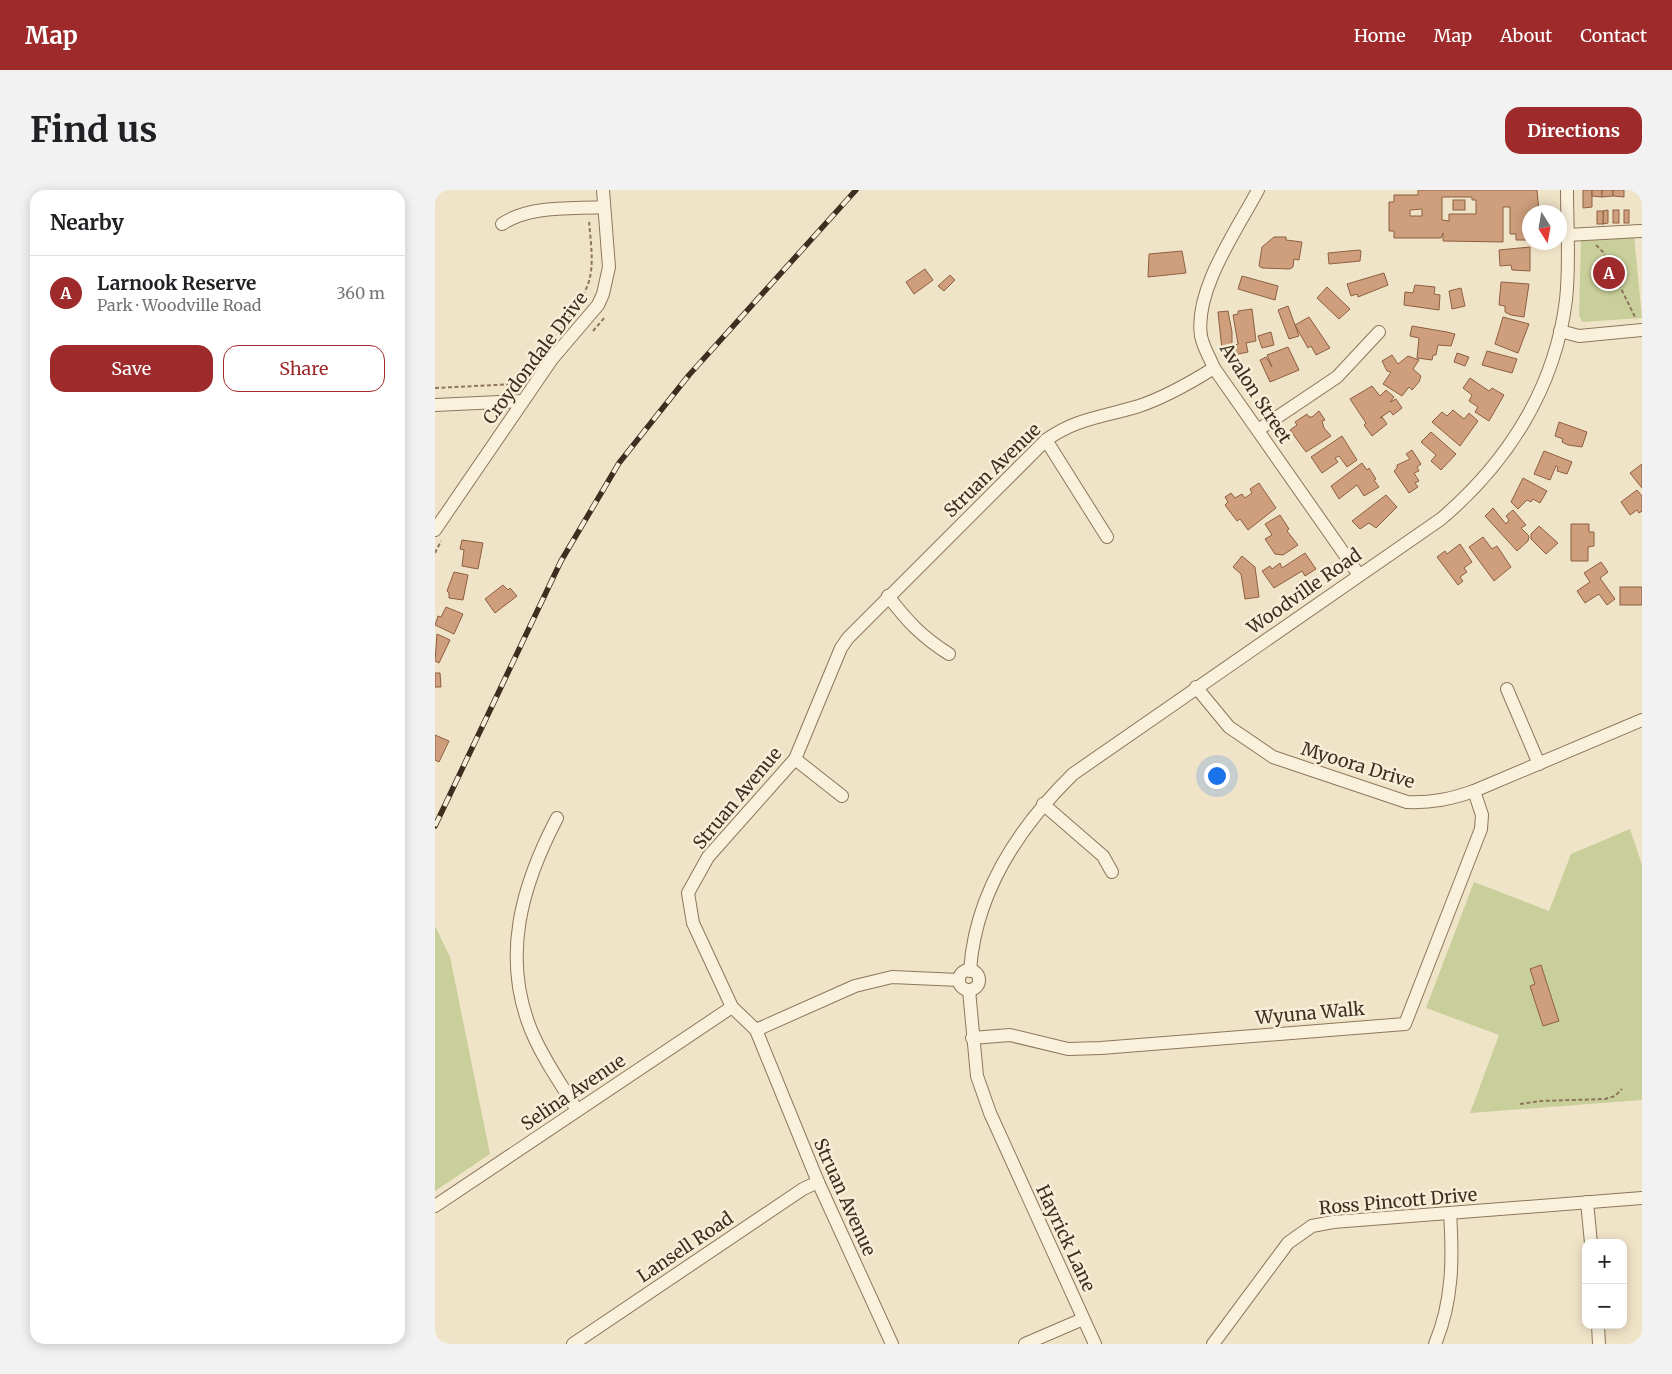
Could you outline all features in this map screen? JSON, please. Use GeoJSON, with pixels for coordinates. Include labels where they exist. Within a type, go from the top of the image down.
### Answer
{"type":"FeatureCollection","features":[{"type":"Feature","properties":{"kind":"street","name":"Croydondale Drive"},"geometry":{"type":"LineString","coordinates":[[435,530],[522,401],[552,359],[592,314],[603,294],[609,267],[603,190]]}},
{"type":"Feature","properties":{"kind":"street","name":"Avalon Street"},"geometry":{"type":"LineString","coordinates":[[1258,190],[1218,264],[1201,315],[1201,337],[1214,368],[1359,574]]}},
{"type":"Feature","properties":{"kind":"street","name":"Woodville Road"},"geometry":{"type":"LineString","coordinates":[[970,970],[976,928],[993,883],[1016,841],[1043,804],[1089,761],[1441,519],[1469,495],[1497,463],[1526,420],[1540,391],[1560,331],[1573,235],[1567,190]]}},
{"type":"Feature","properties":{"kind":"street"},"geometry":{"type":"LineString","coordinates":[[502,224],[513,216],[527,212],[604,207]]}},
{"type":"Feature","properties":{"kind":"street"},"geometry":{"type":"LineString","coordinates":[[1573,235],[1640,231]]}},
{"type":"Feature","properties":{"kind":"street"},"geometry":{"type":"LineString","coordinates":[[1560,331],[1579,336],[1640,325]]}},
{"type":"Feature","properties":{"kind":"street"},"geometry":{"type":"LineString","coordinates":[[1259,430],[1337,377],[1379,332]]}},
{"type":"Feature","properties":{"kind":"street","name":"Struan Avenue"},"geometry":{"type":"LineString","coordinates":[[892,1344],[818,1182],[756,1030],[731,1007],[693,923],[688,893],[708,857],[795,759],[841,648],[855,629],[887,596],[1046,440],[1064,427],[1139,406],[1176,391],[1214,368]]}},
{"type":"Feature","properties":{"kind":"street"},"geometry":{"type":"LineString","coordinates":[[435,405],[522,401]]}},
{"type":"Feature","properties":{"kind":"street"},"geometry":{"type":"LineString","coordinates":[[1046,440],[1107,537]]}},
{"type":"Feature","properties":{"kind":"street"},"geometry":{"type":"LineString","coordinates":[[887,596],[912,627],[928,641],[949,654]]}},
{"type":"Feature","properties":{"kind":"street","name":"Myoora Drive"},"geometry":{"type":"LineString","coordinates":[[1196,687],[1229,727],[1273,757],[1407,802],[1451,800],[1642,720]]}},
{"type":"Feature","properties":{"kind":"street"},"geometry":{"type":"LineString","coordinates":[[1507,689],[1539,764]]}},
{"type":"Feature","properties":{"kind":"street"},"geometry":{"type":"LineString","coordinates":[[795,759],[843,796]]}},
{"type":"Feature","properties":{"kind":"street","name":"Wyuna Walk"},"geometry":{"type":"LineString","coordinates":[[972,1038],[1010,1035],[1067,1049],[1101,1048],[1405,1024],[1481,829],[1482,815],[1474,791]]}},
{"type":"Feature","properties":{"kind":"street"},"geometry":{"type":"LineString","coordinates":[[1043,804],[1103,856],[1112,872]]}},
{"type":"Feature","properties":{"kind":"street"},"geometry":{"type":"LineString","coordinates":[[557,818],[539,853],[527,885],[519,918],[517,965],[520,994],[531,1030],[546,1060],[577,1110]]}},
{"type":"Feature","properties":{"kind":"street"},"geometry":{"type":"LineString","coordinates":[[970,970],[977,974],[979,980],[977,986],[969,990],[963,988],[959,980],[963,972],[970,970]]}},
{"type":"Feature","properties":{"kind":"street"},"geometry":{"type":"LineString","coordinates":[[756,1030],[855,986],[891,977],[959,980]]}},
{"type":"Feature","properties":{"kind":"street"},"geometry":{"type":"LineString","coordinates":[[969,990],[972,1038]]}},
{"type":"Feature","properties":{"kind":"street","name":"Selina Avenue"},"geometry":{"type":"LineString","coordinates":[[435,1206],[731,1007]]}},
{"type":"Feature","properties":{"kind":"street","name":"Hayrick Lane"},"geometry":{"type":"LineString","coordinates":[[972,1038],[977,1076],[1005,1147],[1095,1344]]}},
{"type":"Feature","properties":{"kind":"street","name":"Lansell Road"},"geometry":{"type":"LineString","coordinates":[[573,1344],[803,1189],[818,1182]]}},
{"type":"Feature","properties":{"kind":"street","name":"Ross Pincott Drive"},"geometry":{"type":"LineString","coordinates":[[1213,1344],[1277,1255],[1288,1242],[1303,1230],[1333,1222],[1642,1198]]}},
{"type":"Feature","properties":{"kind":"street"},"geometry":{"type":"LineString","coordinates":[[1587,1202],[1591,1239]]}},
{"type":"Feature","properties":{"kind":"street"},"geometry":{"type":"LineString","coordinates":[[1435,1344],[1448,1302],[1453,1264],[1450,1213]]}},
{"type":"Feature","properties":{"kind":"street"},"geometry":{"type":"LineString","coordinates":[[1025,1344],[1083,1319]]}},
{"type":"Feature","properties":{"kind":"street"},"geometry":{"type":"LineString","coordinates":[[1597,1329],[1599,1344]]}},
{"type":"Feature","properties":{"kind":"path"},"geometry":{"type":"LineString","coordinates":[[504,402],[515,384],[584,297],[592,263],[588,208]]}},
{"type":"Feature","properties":{"kind":"path"},"geometry":{"type":"LineString","coordinates":[[1573,235],[1603,252],[1640,325]]}},
{"type":"Feature","properties":{"kind":"path"},"geometry":{"type":"LineString","coordinates":[[435,388],[515,384]]}},
{"type":"Feature","properties":{"kind":"path"},"geometry":{"type":"LineString","coordinates":[[1520,1104],[1541,1101],[1605,1099],[1615,1096],[1622,1090]]}},
{"type":"Feature","properties":{"kind":"green space"},"geometry":{"type":"Polygon","coordinates":[[[1634,235],[1642,318],[1582,322],[1579,315],[1581,240],[1634,235]]]}},
{"type":"Feature","properties":{"kind":"green space"},"geometry":{"type":"Polygon","coordinates":[[[1630,829],[1642,865],[1642,1100],[1470,1113],[1499,1035],[1426,1008],[1474,882],[1549,911],[1571,854],[1630,829]]]}},
{"type":"Feature","properties":{"kind":"green space"},"geometry":{"type":"Polygon","coordinates":[[[435,926],[450,957],[490,1154],[435,1191],[435,926]]]}},
{"type":"Feature","properties":{"kind":"building"},"geometry":{"type":"Polygon","coordinates":[[[1418,190],[1537,190],[1538,205],[1522,205],[1522,240],[1516,240],[1516,234],[1510,234],[1510,207],[1503,207],[1503,242],[1443,241],[1443,233],[1441,238],[1394,238],[1394,231],[1389,231],[1389,202],[1394,202],[1394,195],[1418,195],[1418,190]],[[1442,197],[1442,220],[1449,221],[1449,214],[1476,214],[1476,200],[1472,200],[1472,197],[1442,197]],[[1422,209],[1410,210],[1410,216],[1422,216],[1422,209]]]}},
{"type":"Feature","properties":{"kind":"building"},"geometry":{"type":"Polygon","coordinates":[[[1583,190],[1592,190],[1592,207],[1583,208],[1583,190]]]}},
{"type":"Feature","properties":{"kind":"building"},"geometry":{"type":"Polygon","coordinates":[[[1592,190],[1602,190],[1602,197],[1592,196],[1592,190]]]}},
{"type":"Feature","properties":{"kind":"building"},"geometry":{"type":"Polygon","coordinates":[[[1602,190],[1613,190],[1613,196],[1602,197],[1602,190]]]}},
{"type":"Feature","properties":{"kind":"building"},"geometry":{"type":"Polygon","coordinates":[[[1613,190],[1624,190],[1624,197],[1613,196],[1613,190]]]}},
{"type":"Feature","properties":{"kind":"building"},"geometry":{"type":"Polygon","coordinates":[[[1453,200],[1465,200],[1465,210],[1453,210],[1453,200]]]}},
{"type":"Feature","properties":{"kind":"building"},"geometry":{"type":"Polygon","coordinates":[[[1608,210],[1608,223],[1603,224],[1603,211],[1608,210]]]}},
{"type":"Feature","properties":{"kind":"building"},"geometry":{"type":"Polygon","coordinates":[[[1613,210],[1619,210],[1619,223],[1613,223],[1613,210]]]}},
{"type":"Feature","properties":{"kind":"building"},"geometry":{"type":"Polygon","coordinates":[[[1624,210],[1629,210],[1629,223],[1624,223],[1624,210]]]}},
{"type":"Feature","properties":{"kind":"building"},"geometry":{"type":"Polygon","coordinates":[[[1597,211],[1603,211],[1603,224],[1597,224],[1597,211]]]}},
{"type":"Feature","properties":{"kind":"building"},"geometry":{"type":"Polygon","coordinates":[[[1274,237],[1286,237],[1286,240],[1302,242],[1299,260],[1294,259],[1293,267],[1290,269],[1262,268],[1259,266],[1262,247],[1274,237]]]}},
{"type":"Feature","properties":{"kind":"building"},"geometry":{"type":"Polygon","coordinates":[[[1522,248],[1522,250],[1530,250],[1530,271],[1512,270],[1511,265],[1500,266],[1499,250],[1522,248]]]}},
{"type":"Feature","properties":{"kind":"building"},"geometry":{"type":"Polygon","coordinates":[[[1182,251],[1186,273],[1148,277],[1149,254],[1182,251]]]}},
{"type":"Feature","properties":{"kind":"building"},"geometry":{"type":"Polygon","coordinates":[[[1361,251],[1360,261],[1329,264],[1328,253],[1361,251]]]}},
{"type":"Feature","properties":{"kind":"building"},"geometry":{"type":"Polygon","coordinates":[[[925,269],[933,280],[914,294],[906,282],[925,269]]]}},
{"type":"Feature","properties":{"kind":"building"},"geometry":{"type":"Polygon","coordinates":[[[1384,273],[1388,285],[1358,297],[1357,294],[1351,296],[1347,284],[1384,273]]]}},
{"type":"Feature","properties":{"kind":"building"},"geometry":{"type":"Polygon","coordinates":[[[950,275],[955,280],[944,291],[938,286],[950,275]]]}},
{"type":"Feature","properties":{"kind":"building"},"geometry":{"type":"Polygon","coordinates":[[[1242,276],[1278,286],[1275,300],[1238,289],[1242,276]]]}},
{"type":"Feature","properties":{"kind":"building"},"geometry":{"type":"Polygon","coordinates":[[[1501,282],[1529,284],[1524,317],[1511,315],[1505,312],[1505,306],[1499,305],[1501,282]]]}},
{"type":"Feature","properties":{"kind":"building"},"geometry":{"type":"Polygon","coordinates":[[[1415,285],[1435,287],[1434,294],[1440,295],[1439,310],[1404,305],[1405,292],[1413,293],[1415,285]]]}},
{"type":"Feature","properties":{"kind":"building"},"geometry":{"type":"Polygon","coordinates":[[[1327,287],[1350,309],[1339,319],[1317,298],[1327,287]]]}},
{"type":"Feature","properties":{"kind":"building"},"geometry":{"type":"Polygon","coordinates":[[[1461,288],[1465,306],[1452,309],[1449,291],[1461,288]]]}},
{"type":"Feature","properties":{"kind":"building"},"geometry":{"type":"Polygon","coordinates":[[[1288,306],[1299,336],[1289,339],[1278,310],[1288,306]]]}},
{"type":"Feature","properties":{"kind":"building"},"geometry":{"type":"Polygon","coordinates":[[[1252,309],[1256,341],[1246,343],[1248,352],[1234,355],[1233,346],[1238,344],[1233,315],[1238,314],[1238,311],[1252,309]]]}},
{"type":"Feature","properties":{"kind":"building"},"geometry":{"type":"Polygon","coordinates":[[[1228,311],[1232,332],[1232,348],[1222,350],[1218,312],[1228,311]]]}},
{"type":"Feature","properties":{"kind":"building"},"geometry":{"type":"Polygon","coordinates":[[[1309,317],[1330,348],[1316,355],[1311,346],[1308,348],[1295,325],[1309,317]]]}},
{"type":"Feature","properties":{"kind":"building"},"geometry":{"type":"Polygon","coordinates":[[[1503,317],[1529,324],[1518,353],[1495,344],[1503,317]]]}},
{"type":"Feature","properties":{"kind":"building"},"geometry":{"type":"Polygon","coordinates":[[[1412,326],[1455,334],[1451,346],[1438,345],[1436,355],[1433,355],[1432,360],[1417,358],[1419,338],[1410,336],[1412,326]]]}},
{"type":"Feature","properties":{"kind":"building"},"geometry":{"type":"Polygon","coordinates":[[[1271,332],[1274,345],[1262,348],[1258,336],[1271,332]]]}},
{"type":"Feature","properties":{"kind":"building"},"geometry":{"type":"Polygon","coordinates":[[[1288,347],[1299,370],[1270,382],[1260,360],[1266,357],[1272,367],[1267,355],[1288,347]]]}},
{"type":"Feature","properties":{"kind":"building"},"geometry":{"type":"Polygon","coordinates":[[[1487,351],[1517,359],[1512,373],[1482,365],[1487,351]]]}},
{"type":"Feature","properties":{"kind":"building"},"geometry":{"type":"Polygon","coordinates":[[[1457,353],[1469,357],[1465,366],[1454,362],[1457,353]]]}},
{"type":"Feature","properties":{"kind":"building"},"geometry":{"type":"Polygon","coordinates":[[[1392,355],[1398,364],[1408,356],[1419,360],[1413,369],[1421,376],[1419,382],[1412,390],[1409,387],[1402,396],[1383,384],[1391,372],[1387,371],[1382,361],[1392,355]]]}},
{"type":"Feature","properties":{"kind":"building"},"geometry":{"type":"Polygon","coordinates":[[[1470,378],[1489,391],[1492,388],[1504,395],[1489,421],[1475,412],[1478,407],[1469,401],[1472,395],[1463,388],[1470,378]]]}},
{"type":"Feature","properties":{"kind":"building"},"geometry":{"type":"Polygon","coordinates":[[[1372,386],[1380,396],[1386,390],[1394,397],[1390,402],[1396,399],[1402,408],[1393,415],[1390,411],[1380,418],[1382,417],[1387,424],[1372,436],[1350,399],[1372,386]]]}},
{"type":"Feature","properties":{"kind":"building"},"geometry":{"type":"Polygon","coordinates":[[[1453,410],[1464,419],[1469,413],[1478,421],[1460,446],[1432,422],[1442,412],[1447,416],[1453,410]]]}},
{"type":"Feature","properties":{"kind":"building"},"geometry":{"type":"Polygon","coordinates":[[[1319,411],[1325,420],[1322,421],[1324,428],[1331,436],[1306,452],[1290,430],[1297,425],[1295,422],[1307,414],[1309,417],[1312,417],[1319,411]]]}},
{"type":"Feature","properties":{"kind":"building"},"geometry":{"type":"Polygon","coordinates":[[[1559,422],[1587,432],[1582,447],[1568,445],[1562,442],[1563,439],[1555,436],[1559,422]]]}},
{"type":"Feature","properties":{"kind":"building"},"geometry":{"type":"Polygon","coordinates":[[[1431,432],[1456,454],[1441,470],[1431,461],[1436,455],[1421,442],[1431,432]]]}},
{"type":"Feature","properties":{"kind":"building"},"geometry":{"type":"Polygon","coordinates":[[[1342,436],[1357,460],[1347,467],[1339,456],[1335,458],[1338,462],[1322,473],[1311,457],[1342,436]]]}},
{"type":"Feature","properties":{"kind":"building"},"geometry":{"type":"Polygon","coordinates":[[[1412,450],[1421,464],[1417,467],[1419,471],[1414,473],[1419,481],[1415,483],[1418,487],[1409,493],[1394,471],[1397,465],[1410,459],[1406,454],[1412,450]]]}},
{"type":"Feature","properties":{"kind":"building"},"geometry":{"type":"Polygon","coordinates":[[[1544,451],[1572,462],[1567,474],[1557,471],[1558,467],[1556,466],[1550,480],[1534,474],[1544,451]]]}},
{"type":"Feature","properties":{"kind":"building"},"geometry":{"type":"Polygon","coordinates":[[[1362,463],[1367,470],[1369,468],[1379,487],[1364,496],[1357,485],[1339,499],[1331,486],[1362,463]]]}},
{"type":"Feature","properties":{"kind":"building"},"geometry":{"type":"Polygon","coordinates":[[[1642,464],[1642,488],[1630,473],[1642,464]]]}},
{"type":"Feature","properties":{"kind":"building"},"geometry":{"type":"Polygon","coordinates":[[[1523,478],[1547,491],[1540,503],[1533,499],[1531,502],[1527,500],[1518,509],[1511,502],[1523,478]]]}},
{"type":"Feature","properties":{"kind":"building"},"geometry":{"type":"Polygon","coordinates":[[[1259,483],[1276,508],[1248,530],[1240,519],[1237,521],[1225,505],[1228,502],[1225,497],[1231,493],[1235,498],[1242,494],[1245,498],[1252,493],[1250,489],[1259,483]]]}},
{"type":"Feature","properties":{"kind":"building"},"geometry":{"type":"Polygon","coordinates":[[[1637,490],[1642,496],[1642,511],[1639,513],[1637,510],[1630,515],[1621,502],[1637,490]]]}},
{"type":"Feature","properties":{"kind":"building"},"geometry":{"type":"Polygon","coordinates":[[[1386,495],[1397,507],[1376,528],[1369,523],[1360,529],[1352,521],[1386,495]]]}},
{"type":"Feature","properties":{"kind":"building"},"geometry":{"type":"Polygon","coordinates":[[[1493,508],[1506,524],[1509,520],[1506,516],[1513,510],[1526,525],[1521,528],[1529,536],[1528,541],[1517,551],[1485,516],[1493,508]]]}},
{"type":"Feature","properties":{"kind":"building"},"geometry":{"type":"Polygon","coordinates":[[[1280,515],[1289,529],[1287,531],[1298,545],[1283,555],[1275,554],[1265,539],[1272,535],[1265,524],[1280,515]]]}},
{"type":"Feature","properties":{"kind":"building"},"geometry":{"type":"Polygon","coordinates":[[[1571,524],[1589,524],[1589,532],[1594,532],[1594,546],[1588,547],[1588,561],[1571,561],[1571,524]]]}},
{"type":"Feature","properties":{"kind":"building"},"geometry":{"type":"Polygon","coordinates":[[[1539,526],[1558,543],[1546,554],[1531,539],[1531,534],[1539,526]]]}},
{"type":"Feature","properties":{"kind":"building"},"geometry":{"type":"Polygon","coordinates":[[[1483,537],[1492,549],[1497,546],[1511,567],[1494,581],[1469,547],[1483,537]]]}},
{"type":"Feature","properties":{"kind":"building"},"geometry":{"type":"Polygon","coordinates":[[[462,540],[483,543],[478,569],[462,566],[464,550],[460,549],[462,540]]]}},
{"type":"Feature","properties":{"kind":"building"},"geometry":{"type":"Polygon","coordinates":[[[1460,544],[1472,562],[1464,568],[1467,572],[1460,577],[1463,581],[1458,585],[1437,557],[1445,551],[1447,554],[1460,544]]]}},
{"type":"Feature","properties":{"kind":"building"},"geometry":{"type":"Polygon","coordinates":[[[1305,553],[1316,569],[1305,576],[1302,571],[1274,588],[1262,571],[1270,566],[1272,569],[1280,563],[1282,568],[1305,553]]]}},
{"type":"Feature","properties":{"kind":"building"},"geometry":{"type":"Polygon","coordinates":[[[1242,556],[1255,567],[1259,597],[1245,599],[1241,574],[1233,567],[1242,556]]]}},
{"type":"Feature","properties":{"kind":"building"},"geometry":{"type":"Polygon","coordinates":[[[1601,562],[1608,572],[1600,578],[1615,599],[1607,605],[1599,594],[1585,603],[1577,591],[1590,582],[1584,573],[1601,562]]]}},
{"type":"Feature","properties":{"kind":"building"},"geometry":{"type":"Polygon","coordinates":[[[454,572],[468,575],[463,600],[449,598],[447,591],[454,572]]]}},
{"type":"Feature","properties":{"kind":"building"},"geometry":{"type":"Polygon","coordinates":[[[503,585],[508,590],[510,588],[517,596],[495,613],[485,599],[503,585]]]}},
{"type":"Feature","properties":{"kind":"building"},"geometry":{"type":"Polygon","coordinates":[[[1620,587],[1642,587],[1642,605],[1620,605],[1620,587]]]}},
{"type":"Feature","properties":{"kind":"building"},"geometry":{"type":"Polygon","coordinates":[[[446,607],[463,614],[454,634],[435,625],[438,616],[441,617],[446,607]]]}},
{"type":"Feature","properties":{"kind":"building"},"geometry":{"type":"Polygon","coordinates":[[[437,634],[450,640],[439,663],[435,661],[437,634]]]}},
{"type":"Feature","properties":{"kind":"building"},"geometry":{"type":"Polygon","coordinates":[[[435,673],[440,673],[441,687],[435,687],[435,673]]]}},
{"type":"Feature","properties":{"kind":"building"},"geometry":{"type":"Polygon","coordinates":[[[435,735],[449,741],[439,762],[435,760],[435,735]]]}},
{"type":"Feature","properties":{"kind":"building"},"geometry":{"type":"Polygon","coordinates":[[[1541,965],[1559,1021],[1543,1026],[1530,986],[1535,984],[1530,969],[1541,965]]]}},
{"type":"Feature","properties":{"kind":"railway"},"geometry":{"type":"LineString","coordinates":[[435,826],[561,561],[619,463],[689,375],[856,190]]}},
{"type":"Feature","properties":{"kind":"place","name":"Larnook Reserve"},"geometry":{"type":"Point","coordinates":[1609,273]}}]}
